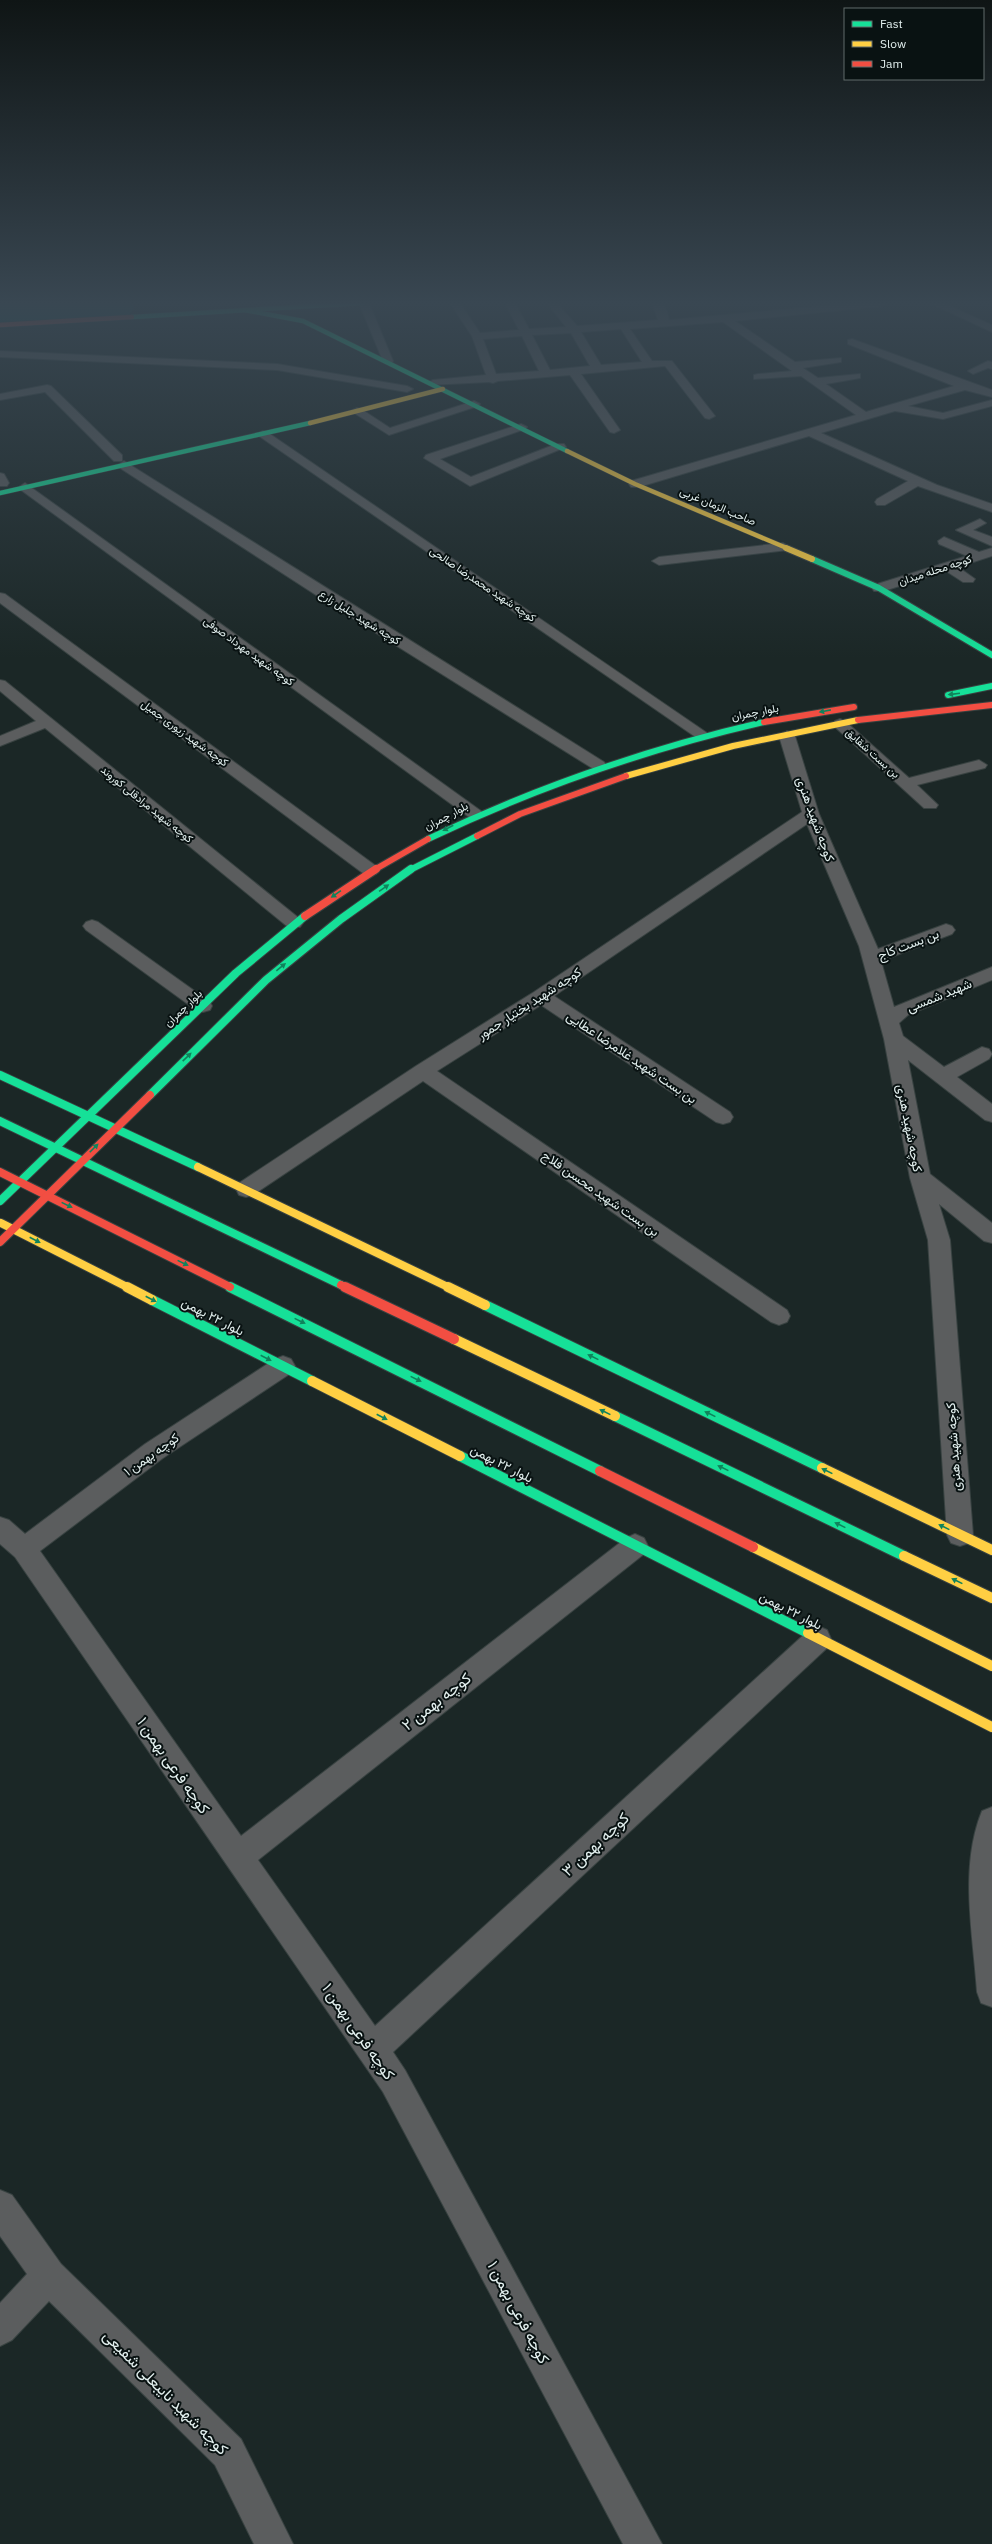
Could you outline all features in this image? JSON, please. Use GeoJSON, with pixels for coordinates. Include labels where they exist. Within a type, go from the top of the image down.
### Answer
{"type":"FeatureCollection","features":[{"type":"Feature","properties":{"kind":"main road"},"geometry":{"type":"LineString","coordinates":[[1,484],[24,487],[281,422]]}},
{"type":"Feature","properties":{"kind":"main road"},"geometry":{"type":"LineString","coordinates":[[1,484],[263,434],[313,422]]}},
{"type":"Feature","properties":{"kind":"main road","name":"صاحب الزمان غربی"},"geometry":{"type":"LineString","coordinates":[[510,422],[634,484],[879,588],[992,655]]}},
{"type":"Feature","properties":{"kind":"main road"},"geometry":{"type":"LineString","coordinates":[[938,696],[969,692],[992,686]]}},
{"type":"Feature","properties":{"kind":"main road"},"geometry":{"type":"LineString","coordinates":[[0,1242],[114,1128],[266,980],[341,919],[414,867],[520,814],[618,778],[733,746],[840,724],[992,705]]}},
{"type":"Feature","properties":{"kind":"main road","name":"بلوار چمران"},"geometry":{"type":"LineString","coordinates":[[0,1201],[203,1006],[294,923],[370,870],[475,814],[598,765],[702,734],[861,706]]}},
{"type":"Feature","properties":{"kind":"main road"},"geometry":{"type":"LineString","coordinates":[[0,1075],[246,1189],[992,1550]]}},
{"type":"Feature","properties":{"kind":"main road"},"geometry":{"type":"LineString","coordinates":[[0,1121],[992,1598]]}},
{"type":"Feature","properties":{"kind":"main road"},"geometry":{"type":"LineString","coordinates":[[0,1172],[992,1666]]}},
{"type":"Feature","properties":{"kind":"main road","name":"بلوار ۲۲ بهمن"},"geometry":{"type":"LineString","coordinates":[[0,1222],[992,1727]]}},
{"type":"Feature","properties":{"kind":"street","name":"کوچه شهید جلیل زارع"},"geometry":{"type":"LineString","coordinates":[[81,422],[121,462],[338,603],[598,765]]}},
{"type":"Feature","properties":{"kind":"street"},"geometry":{"type":"LineString","coordinates":[[373,422],[389,432],[420,422]]}},
{"type":"Feature","properties":{"kind":"street"},"geometry":{"type":"LineString","coordinates":[[608,422],[614,430]]}},
{"type":"Feature","properties":{"kind":"street"},"geometry":{"type":"LineString","coordinates":[[634,484],[845,422]]}},
{"type":"Feature","properties":{"kind":"street"},"geometry":{"type":"LineString","coordinates":[[521,427],[430,458],[470,482],[560,447]]}},
{"type":"Feature","properties":{"kind":"street"},"geometry":{"type":"LineString","coordinates":[[810,432],[918,481],[989,503]]}},
{"type":"Feature","properties":{"kind":"street","name":"کوچه شهید محمدرضا صالحی"},"geometry":{"type":"LineString","coordinates":[[263,434],[702,734]]}},
{"type":"Feature","properties":{"kind":"street"},"geometry":{"type":"LineString","coordinates":[[881,502],[918,481]]}},
{"type":"Feature","properties":{"kind":"street","name":"کوچه شهید مهرداد صوفی"},"geometry":{"type":"LineString","coordinates":[[24,487],[475,814]]}},
{"type":"Feature","properties":{"kind":"street"},"geometry":{"type":"LineString","coordinates":[[980,523],[962,530],[992,542]]}},
{"type":"Feature","properties":{"kind":"street"},"geometry":{"type":"LineString","coordinates":[[944,541],[978,556]]}},
{"type":"Feature","properties":{"kind":"street"},"geometry":{"type":"LineString","coordinates":[[659,560],[783,547]]}},
{"type":"Feature","properties":{"kind":"street","name":"کوچه محله میدان"},"geometry":{"type":"LineString","coordinates":[[879,588],[992,552]]}},
{"type":"Feature","properties":{"kind":"street"},"geometry":{"type":"LineString","coordinates":[[947,566],[968,579]]}},
{"type":"Feature","properties":{"kind":"street","name":"کوچه شهید زیوری جمیل"},"geometry":{"type":"LineString","coordinates":[[0,597],[370,870]]}},
{"type":"Feature","properties":{"kind":"street","name":"کوچه شهید مرادقلی کوروند"},"geometry":{"type":"LineString","coordinates":[[0,684],[294,923]]}},
{"type":"Feature","properties":{"kind":"street"},"geometry":{"type":"LineString","coordinates":[[0,741],[46,722]]}},
{"type":"Feature","properties":{"kind":"street","name":"بن بست شقایق"},"geometry":{"type":"LineString","coordinates":[[840,724],[930,805]]}},
{"type":"Feature","properties":{"kind":"street","name":"کوچه شهید هنری"},"geometry":{"type":"LineString","coordinates":[[787,736],[811,814],[871,958],[891,1031],[920,1178],[939,1240],[960,1535]]}},
{"type":"Feature","properties":{"kind":"street","name":"بن بست شقایق"},"geometry":{"type":"LineString","coordinates":[[906,783],[979,765]]}},
{"type":"Feature","properties":{"kind":"street","name":"کوچه شهید بختیار جمور"},"geometry":{"type":"LineString","coordinates":[[246,1189],[423,1071],[541,996],[811,814]]}},
{"type":"Feature","properties":{"kind":"street"},"geometry":{"type":"LineString","coordinates":[[92,926],[203,1006]]}},
{"type":"Feature","properties":{"kind":"street","name":"بن بست کاج"},"geometry":{"type":"LineString","coordinates":[[871,958],[946,930]]}},
{"type":"Feature","properties":{"kind":"street","name":"شهید شمسی"},"geometry":{"type":"LineString","coordinates":[[891,1031],[901,1011],[992,973]]}},
{"type":"Feature","properties":{"kind":"street","name":"بن بست شهید غلامرضا عطایی"},"geometry":{"type":"LineString","coordinates":[[541,996],[723,1117]]}},
{"type":"Feature","properties":{"kind":"street"},"geometry":{"type":"LineString","coordinates":[[891,1031],[942,1077],[992,1115]]}},
{"type":"Feature","properties":{"kind":"street"},"geometry":{"type":"LineString","coordinates":[[942,1077],[982,1054]]}},
{"type":"Feature","properties":{"kind":"street","name":"بن بست شهید محسن فلاح"},"geometry":{"type":"LineString","coordinates":[[423,1071],[780,1316]]}},
{"type":"Feature","properties":{"kind":"street"},"geometry":{"type":"LineString","coordinates":[[920,1178],[992,1235]]}},
{"type":"Feature","properties":{"kind":"street","name":"کوچه بهمن ۱"},"geometry":{"type":"LineString","coordinates":[[24,1549],[154,1451],[283,1366]]}},
{"type":"Feature","properties":{"kind":"street","name":"کوچه فرعی بهمن ۱"},"geometry":{"type":"LineString","coordinates":[[0,1528],[24,1549],[394,2081],[644,2544]]}},
{"type":"Feature","properties":{"kind":"street","name":"کوچه بهمن ۲"},"geometry":{"type":"LineString","coordinates":[[238,1857],[635,1546]]}},
{"type":"Feature","properties":{"kind":"street","name":"کوچه بهمن ۳"},"geometry":{"type":"LineString","coordinates":[[372,2050],[818,1639]]}},
{"type":"Feature","properties":{"kind":"street"},"geometry":{"type":"LineString","coordinates":[[992,1821],[983,1866],[992,1992]]}},
{"type":"Feature","properties":{"kind":"street","name":"کوچه شهید نایبعلی شفیعی"},"geometry":{"type":"LineString","coordinates":[[0,2207],[49,2276],[228,2452],[274,2544]]}},
{"type":"Feature","properties":{"kind":"street"},"geometry":{"type":"LineString","coordinates":[[0,2328],[49,2276]]}},
{"type":"Feature","properties":{"kind":"traffic: fast"},"geometry":{"type":"LineString","coordinates":[[508,422],[567,451]]}},
{"type":"Feature","properties":{"kind":"traffic: fast"},"geometry":{"type":"LineString","coordinates":[[0,493],[310,423]]}},
{"type":"Feature","properties":{"kind":"traffic: fast"},"geometry":{"type":"LineString","coordinates":[[812,559],[879,588],[992,655]]}},
{"type":"Feature","properties":{"kind":"traffic: fast"},"geometry":{"type":"LineString","coordinates":[[948,695],[992,686]]}},
{"type":"Feature","properties":{"kind":"traffic: fast"},"geometry":{"type":"LineString","coordinates":[[428,839],[511,801],[592,770],[676,744],[719,732],[764,722]]}},
{"type":"Feature","properties":{"kind":"traffic: fast"},"geometry":{"type":"LineString","coordinates":[[150,1095],[266,980],[341,919],[414,867],[477,836]]}},
{"type":"Feature","properties":{"kind":"traffic: fast"},"geometry":{"type":"LineString","coordinates":[[0,1201],[236,973],[305,916]]}},
{"type":"Feature","properties":{"kind":"traffic: fast"},"geometry":{"type":"LineString","coordinates":[[0,1075],[198,1167]]}},
{"type":"Feature","properties":{"kind":"traffic: fast"},"geometry":{"type":"LineString","coordinates":[[0,1121],[341,1285]]}},
{"type":"Feature","properties":{"kind":"traffic: fast"},"geometry":{"type":"LineString","coordinates":[[230,1287],[600,1471]]}},
{"type":"Feature","properties":{"kind":"traffic: fast"},"geometry":{"type":"LineString","coordinates":[[152,1300],[312,1381]]}},
{"type":"Feature","properties":{"kind":"traffic: fast"},"geometry":{"type":"LineString","coordinates":[[485,1305],[822,1468]]}},
{"type":"Feature","properties":{"kind":"traffic: fast"},"geometry":{"type":"LineString","coordinates":[[615,1416],[904,1556]]}},
{"type":"Feature","properties":{"kind":"traffic: fast"},"geometry":{"type":"LineString","coordinates":[[460,1456],[808,1633]]}},
{"type":"Feature","properties":{"kind":"traffic: slow"},"geometry":{"type":"LineString","coordinates":[[310,423],[315,422]]}},
{"type":"Feature","properties":{"kind":"traffic: slow"},"geometry":{"type":"LineString","coordinates":[[567,451],[635,484],[812,559]]}},
{"type":"Feature","properties":{"kind":"traffic: slow"},"geometry":{"type":"LineString","coordinates":[[626,776],[733,746],[858,720]]}},
{"type":"Feature","properties":{"kind":"traffic: slow"},"geometry":{"type":"LineString","coordinates":[[198,1167],[485,1305]]}},
{"type":"Feature","properties":{"kind":"traffic: slow"},"geometry":{"type":"LineString","coordinates":[[1,1223],[152,1300]]}},
{"type":"Feature","properties":{"kind":"traffic: slow"},"geometry":{"type":"LineString","coordinates":[[454,1339],[615,1416]]}},
{"type":"Feature","properties":{"kind":"traffic: slow"},"geometry":{"type":"LineString","coordinates":[[312,1381],[460,1456]]}},
{"type":"Feature","properties":{"kind":"traffic: slow"},"geometry":{"type":"LineString","coordinates":[[822,1468],[992,1550]]}},
{"type":"Feature","properties":{"kind":"traffic: slow"},"geometry":{"type":"LineString","coordinates":[[753,1547],[992,1666]]}},
{"type":"Feature","properties":{"kind":"traffic: slow"},"geometry":{"type":"LineString","coordinates":[[904,1556],[992,1598]]}},
{"type":"Feature","properties":{"kind":"traffic: slow"},"geometry":{"type":"LineString","coordinates":[[808,1633],[992,1727]]}},
{"type":"Feature","properties":{"kind":"traffic: jam"},"geometry":{"type":"LineString","coordinates":[[858,720],[992,705]]}},
{"type":"Feature","properties":{"kind":"traffic: jam"},"geometry":{"type":"LineString","coordinates":[[764,722],[854,707]]}},
{"type":"Feature","properties":{"kind":"traffic: jam"},"geometry":{"type":"LineString","coordinates":[[477,836],[520,814],[626,776]]}},
{"type":"Feature","properties":{"kind":"traffic: jam"},"geometry":{"type":"LineString","coordinates":[[305,916],[358,879],[428,839]]}},
{"type":"Feature","properties":{"kind":"traffic: jam"},"geometry":{"type":"LineString","coordinates":[[0,1242],[150,1095]]}},
{"type":"Feature","properties":{"kind":"traffic: jam"},"geometry":{"type":"LineString","coordinates":[[0,1172],[230,1287]]}},
{"type":"Feature","properties":{"kind":"traffic: jam"},"geometry":{"type":"LineString","coordinates":[[341,1285],[454,1339]]}},
{"type":"Feature","properties":{"kind":"traffic: jam"},"geometry":{"type":"LineString","coordinates":[[600,1471],[753,1547]]}}]}
